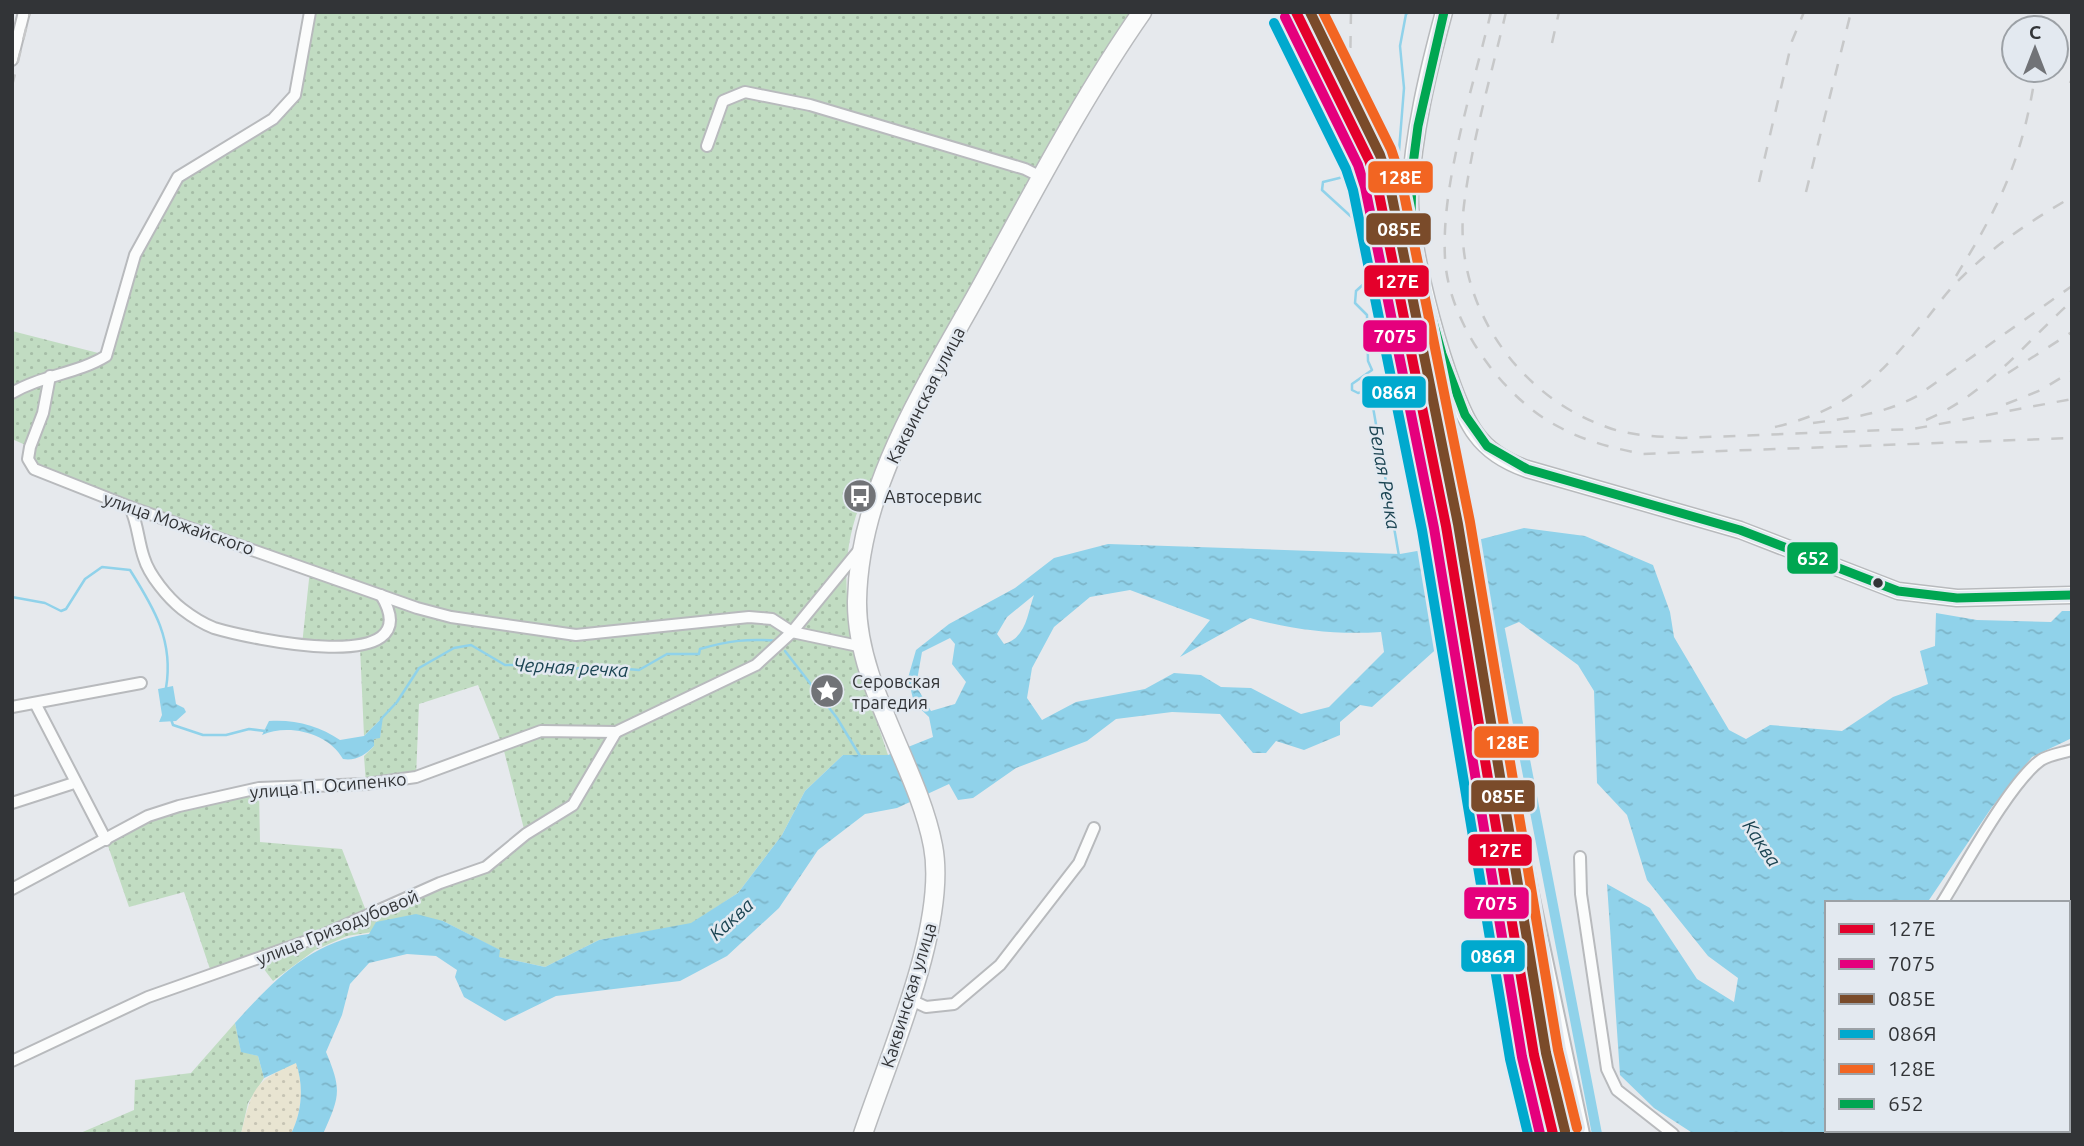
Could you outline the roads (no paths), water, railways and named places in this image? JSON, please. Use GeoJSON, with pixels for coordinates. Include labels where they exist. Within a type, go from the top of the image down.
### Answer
{"type":"FeatureCollection","features":[{"type":"Feature","properties":{"kind":"main road","name":"Каквинская улица"},"geometry":{"type":"LineString","coordinates":[[863,1134],[909,999],[935,905],[935,860],[928,824],[886,716],[863,647],[857,604],[861,548],[887,467],[914,410],[1041,177],[1142,12]]}},
{"type":"Feature","properties":{"kind":"main road"},"geometry":{"type":"LineString","coordinates":[[1444,12],[1427,79],[1411,180],[1411,217],[1419,266],[1454,389],[1466,419],[1483,443],[1510,463],[1761,537],[1898,592],[1957,598],[2072,595]]}},
{"type":"Feature","properties":{"kind":"street"},"geometry":{"type":"LineString","coordinates":[[12,60],[24,12]]}},
{"type":"Feature","properties":{"kind":"street"},"geometry":{"type":"LineString","coordinates":[[12,393],[50,376],[89,366],[106,356],[135,255],[178,177],[273,119],[295,95],[310,12]]}},
{"type":"Feature","properties":{"kind":"street"},"geometry":{"type":"LineString","coordinates":[[707,146],[723,101],[745,92],[810,105],[1025,169],[1041,177]]}},
{"type":"Feature","properties":{"kind":"street","name":"улица Можайского"},"geometry":{"type":"LineString","coordinates":[[50,376],[43,413],[30,447],[29,463],[34,468],[130,507],[417,608],[488,624],[576,635],[749,617],[772,619],[792,632],[863,647]]}},
{"type":"Feature","properties":{"kind":"street"},"geometry":{"type":"LineString","coordinates":[[130,507],[144,559],[150,570],[182,609],[211,626],[250,638],[302,645],[360,647],[379,641],[389,626],[389,609],[381,595]]}},
{"type":"Feature","properties":{"kind":"street"},"geometry":{"type":"LineString","coordinates":[[616,732],[755,665],[792,632],[861,548]]}},
{"type":"Feature","properties":{"kind":"street"},"geometry":{"type":"LineString","coordinates":[[1488,644],[1532,889],[1584,1134]]}},
{"type":"Feature","properties":{"kind":"street"},"geometry":{"type":"LineString","coordinates":[[12,706],[141,683]]}},
{"type":"Feature","properties":{"kind":"street"},"geometry":{"type":"LineString","coordinates":[[35,703],[74,783],[106,840]]}},
{"type":"Feature","properties":{"kind":"street","name":"улица П. Осипенко"},"geometry":{"type":"LineString","coordinates":[[12,888],[148,816],[259,788],[366,784],[416,777],[541,731],[616,732]]}},
{"type":"Feature","properties":{"kind":"street","name":"улица Гризодубовой"},"geometry":{"type":"LineString","coordinates":[[12,1062],[148,997],[321,936],[440,883],[486,867],[526,834],[573,805],[616,732]]}},
{"type":"Feature","properties":{"kind":"street"},"geometry":{"type":"LineString","coordinates":[[1943,901],[2003,807],[2032,769],[2042,759],[2072,750]]}},
{"type":"Feature","properties":{"kind":"street"},"geometry":{"type":"LineString","coordinates":[[12,803],[74,783]]}},
{"type":"Feature","properties":{"kind":"street"},"geometry":{"type":"LineString","coordinates":[[909,999],[926,1007],[954,1004],[1000,965],[1079,863],[1094,828]]}},
{"type":"Feature","properties":{"kind":"street"},"geometry":{"type":"LineString","coordinates":[[1580,857],[1581,894],[1607,1069],[1617,1090],[1673,1134]]}},
{"type":"Feature","properties":{"kind":"water","name":"Каква"},"geometry":{"type":"Polygon","coordinates":[[[1524,528],[1585,536],[1653,565],[1670,612],[1674,637],[1729,730],[1746,739],[1770,725],[1842,731],[1893,697],[1928,684],[1920,651],[1935,646],[1936,613],[1977,620],[2051,622],[2062,611],[2072,611],[2072,738],[2032,757],[1992,807],[1928,901],[1825,901],[1825,1132],[1842,1134],[1694,1134],[1654,1108],[1620,1075],[1607,884],[1650,908],[1697,979],[1734,1002],[1738,978],[1708,956],[1647,880],[1627,815],[1597,783],[1594,691],[1578,665],[1519,622],[1500,630],[1475,614],[1446,626],[1443,643],[1372,707],[1360,705],[1340,722],[1340,735],[1304,750],[1276,741],[1266,753],[1253,753],[1220,714],[1172,712],[1116,719],[1087,741],[1016,768],[973,798],[958,800],[949,784],[897,808],[865,814],[818,850],[779,908],[727,956],[680,981],[556,996],[505,1021],[464,997],[455,977],[457,970],[436,956],[407,954],[369,963],[350,984],[342,1015],[326,1052],[335,1076],[337,1093],[323,1134],[291,1134],[301,1099],[296,1063],[264,1078],[258,1056],[241,1052],[235,1023],[263,993],[311,954],[348,938],[369,934],[376,922],[416,914],[443,921],[500,950],[499,957],[545,967],[599,940],[691,923],[738,893],[782,835],[805,791],[843,755],[888,755],[933,737],[929,717],[914,703],[908,678],[916,650],[949,624],[1015,588],[1054,558],[1108,544],[1400,554],[1474,541],[1524,528]],[[1130,590],[1090,597],[1054,627],[1032,668],[1027,698],[1042,720],[1076,702],[1145,689],[1174,673],[1201,675],[1221,687],[1251,688],[1301,714],[1329,707],[1384,652],[1381,632],[1315,631],[1250,618],[1180,657],[1210,620],[1130,590]],[[1034,595],[1007,617],[997,634],[1004,644],[1017,636],[1034,595]],[[950,638],[922,652],[916,686],[931,711],[955,704],[966,682],[952,664],[955,644],[950,638]]]}},
{"type":"Feature","properties":{"kind":"water"},"geometry":{"type":"Polygon","coordinates":[[[173,686],[176,704],[186,712],[176,721],[159,722],[162,715],[158,689],[173,686]]]}},
{"type":"Feature","properties":{"kind":"water"},"geometry":{"type":"Polygon","coordinates":[[[383,717],[380,738],[374,739],[374,746],[367,752],[352,759],[343,759],[328,743],[307,733],[284,730],[262,735],[269,721],[288,721],[315,727],[340,740],[364,736],[383,717]]]}},
{"type":"Feature","properties":{"kind":"waterway","name":"Белая Речка"},"geometry":{"type":"LineString","coordinates":[[1399,556],[1370,390],[1358,393],[1352,390],[1352,384],[1372,370],[1368,361],[1367,315],[1355,303],[1356,291],[1367,281],[1366,235],[1357,222],[1322,190],[1323,182],[1376,169],[1391,161],[1399,151],[1404,88],[1400,46],[1406,14],[1410,12]]}},
{"type":"Feature","properties":{"kind":"waterway","name":"Черная речка"},"geometry":{"type":"LineString","coordinates":[[12,597],[45,603],[61,611],[66,609],[85,579],[102,567],[130,570],[160,626],[167,655],[166,688]]}},
{"type":"Feature","properties":{"kind":"waterway"},"geometry":{"type":"LineString","coordinates":[[1495,619],[1500,630],[1597,1134]]}},
{"type":"Feature","properties":{"kind":"waterway","name":"Черная речка"},"geometry":{"type":"LineString","coordinates":[[381,719],[397,702],[419,668],[454,648],[471,645],[505,665],[529,665],[543,670],[603,667],[639,670],[667,654],[699,654],[700,649],[738,641],[777,641]]}},
{"type":"Feature","properties":{"kind":"waterway","name":"Черная речка"},"geometry":{"type":"LineString","coordinates":[[785,651],[837,718],[860,756]]}},
{"type":"Feature","properties":{"kind":"waterway","name":"Черная речка"},"geometry":{"type":"LineString","coordinates":[[171,719],[173,725],[203,735],[226,735],[249,729],[265,731]]}},
{"type":"Feature","properties":{"kind":"railway"},"geometry":{"type":"LineString","coordinates":[[12,86],[30,12]]}},
{"type":"Feature","properties":{"kind":"railway"},"geometry":{"type":"LineString","coordinates":[[1351,12],[1350,74],[1369,160]]}},
{"type":"Feature","properties":{"kind":"railway"},"geometry":{"type":"LineString","coordinates":[[1491,12],[1453,167],[1445,229],[1445,258],[1456,308],[1468,333],[1500,379],[1519,399],[1540,415],[1581,437],[1642,454],[2072,438]]}},
{"type":"Feature","properties":{"kind":"railway"},"geometry":{"type":"LineString","coordinates":[[1506,12],[1467,181],[1463,240],[1468,275],[1480,308],[1496,339],[1517,367],[1543,391],[1572,411],[1623,432],[1682,438],[1913,429],[2072,399]]}},
{"type":"Feature","properties":{"kind":"railway"},"geometry":{"type":"LineString","coordinates":[[1552,43],[1559,12]]}},
{"type":"Feature","properties":{"kind":"railway"},"geometry":{"type":"LineString","coordinates":[[1759,182],[1792,41],[1804,12]]}},
{"type":"Feature","properties":{"kind":"railway"},"geometry":{"type":"LineString","coordinates":[[1806,192],[1851,12]]}},
{"type":"Feature","properties":{"kind":"railway"},"geometry":{"type":"LineString","coordinates":[[2070,83],[2072,79]]}},
{"type":"Feature","properties":{"kind":"railway"},"geometry":{"type":"LineString","coordinates":[[1956,276],[1986,225],[2008,178],[2017,154],[2034,84]]}},
{"type":"Feature","properties":{"kind":"railway"},"geometry":{"type":"LineString","coordinates":[[1775,427],[1825,410],[1862,387],[1879,373],[1958,281],[1988,253],[2072,197]]}},
{"type":"Feature","properties":{"kind":"railway"},"geometry":{"type":"LineString","coordinates":[[1813,423],[1879,411],[1917,396],[2072,286]]}},
{"type":"Feature","properties":{"kind":"railway"},"geometry":{"type":"LineString","coordinates":[[1926,420],[1948,409],[1986,382],[2072,301]]}},
{"type":"Feature","properties":{"kind":"railway"},"geometry":{"type":"LineString","coordinates":[[2008,373],[2072,332]]}},
{"type":"Feature","properties":{"kind":"railway"},"geometry":{"type":"LineString","coordinates":[[2006,404],[2041,390],[2072,371]]}},
{"type":"Feature","properties":{"kind":"place","name":"Автосервис"},"geometry":{"type":"Point","coordinates":[860,496]}},
{"type":"Feature","properties":{"kind":"place","name":"Серовская трагедия"},"geometry":{"type":"Point","coordinates":[827,691]}}]}
